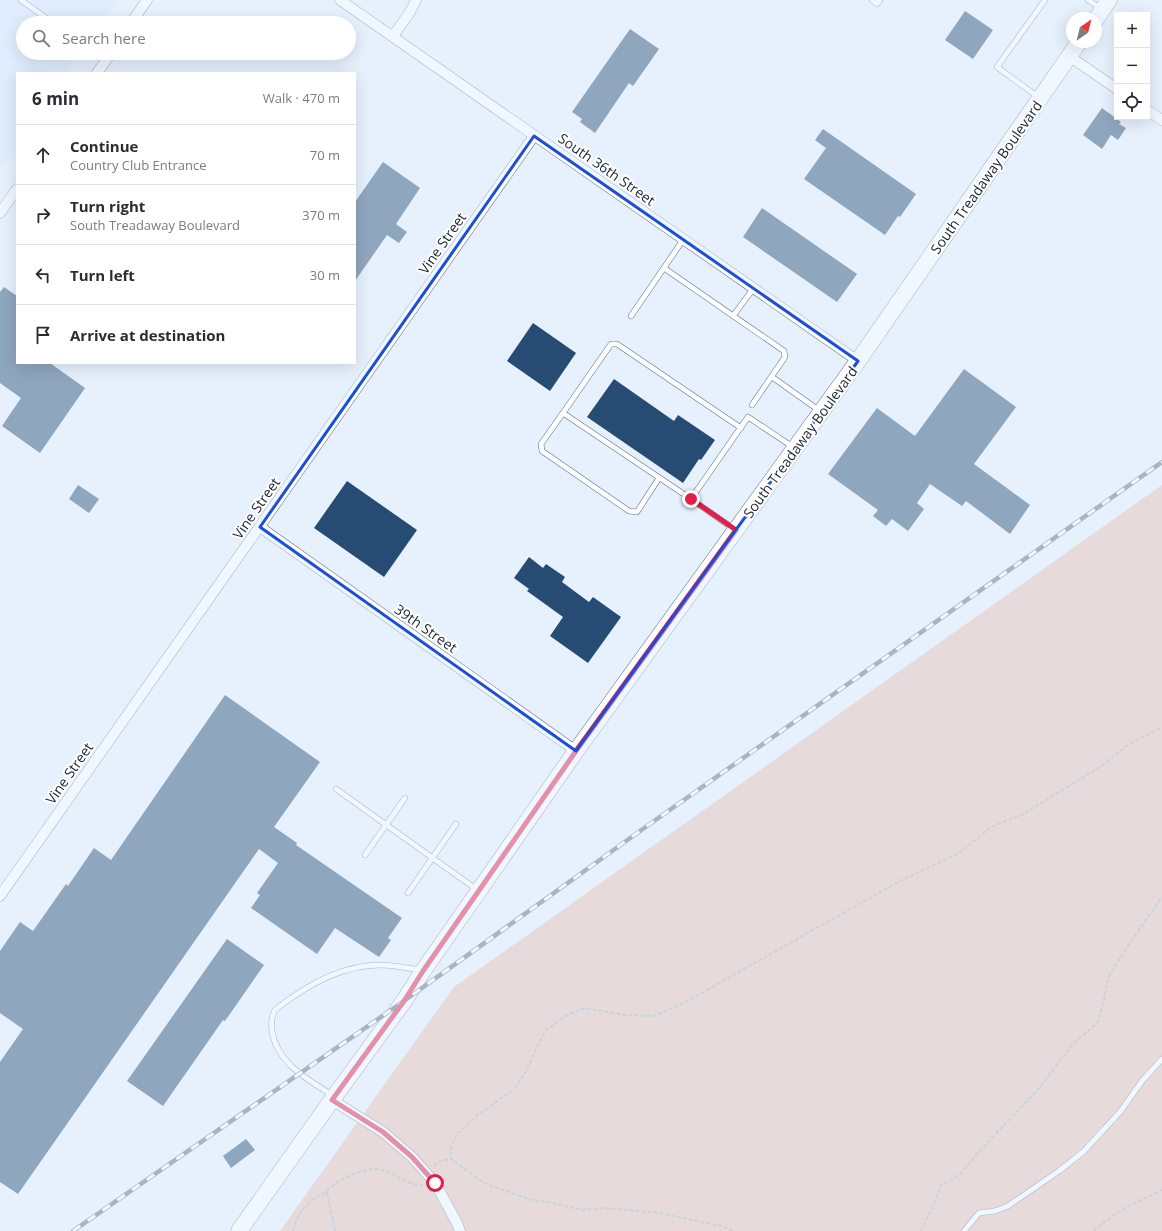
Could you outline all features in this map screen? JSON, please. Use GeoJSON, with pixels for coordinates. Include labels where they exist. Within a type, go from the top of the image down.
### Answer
{"type":"FeatureCollection","features":[{"type":"Feature","properties":{"kind":"main road","name":"South Treadaway Boulevard"},"geometry":{"type":"LineString","coordinates":[[239,1231],[404,1001],[423,971],[576,751],[858,361],[1075,48]]}},
{"type":"Feature","properties":{"kind":"street"},"geometry":{"type":"LineString","coordinates":[[136,16],[147,0]]}},
{"type":"Feature","properties":{"kind":"street","name":"South 36th Street"},"geometry":{"type":"LineString","coordinates":[[340,0],[858,361]]}},
{"type":"Feature","properties":{"kind":"street"},"geometry":{"type":"LineString","coordinates":[[393,36],[410,12],[416,0]]}},
{"type":"Feature","properties":{"kind":"street"},"geometry":{"type":"LineString","coordinates":[[1069,56],[1114,87]]}},
{"type":"Feature","properties":{"kind":"street"},"geometry":{"type":"LineString","coordinates":[[98,72],[106,60]]}},
{"type":"Feature","properties":{"kind":"street"},"geometry":{"type":"LineString","coordinates":[[1150,112],[1162,120]]}},
{"type":"Feature","properties":{"kind":"street","name":"Vine Street"},"geometry":{"type":"LineString","coordinates":[[0,896],[534,136]]}},
{"type":"Feature","properties":{"kind":"street"},"geometry":{"type":"LineString","coordinates":[[0,214],[16,190]]}},
{"type":"Feature","properties":{"kind":"street","name":"39th Street"},"geometry":{"type":"LineString","coordinates":[[260,527],[576,751]]}},
{"type":"Feature","properties":{"kind":"street"},"geometry":{"type":"LineString","coordinates":[[333,1099],[383,1132],[412,1157],[435,1183],[460,1231]]}},
{"type":"Feature","properties":{"kind":"lane"},"geometry":{"type":"LineString","coordinates":[[21,0],[43,16]]}},
{"type":"Feature","properties":{"kind":"lane"},"geometry":{"type":"LineString","coordinates":[[872,0],[877,4],[880,0]]}},
{"type":"Feature","properties":{"kind":"lane"},"geometry":{"type":"LineString","coordinates":[[1040,98],[997,67],[1045,0]]}},
{"type":"Feature","properties":{"kind":"lane"},"geometry":{"type":"LineString","coordinates":[[1088,0],[1103,10]]}},
{"type":"Feature","properties":{"kind":"lane"},"geometry":{"type":"LineString","coordinates":[[631,316],[683,240]]}},
{"type":"Feature","properties":{"kind":"lane"},"geometry":{"type":"LineString","coordinates":[[664,268],[784,351],[785,356],[752,405]]}},
{"type":"Feature","properties":{"kind":"lane"},"geometry":{"type":"LineString","coordinates":[[733,316],[753,289]]}},
{"type":"Feature","properties":{"kind":"lane"},"geometry":{"type":"LineString","coordinates":[[659,478],[637,512],[629,511],[542,451],[541,444],[611,344],[617,344],[740,428]]}},
{"type":"Feature","properties":{"kind":"lane"},"geometry":{"type":"LineString","coordinates":[[772,377],[821,412]]}},
{"type":"Feature","properties":{"kind":"lane"},"geometry":{"type":"LineString","coordinates":[[562,413],[736,530]]}},
{"type":"Feature","properties":{"kind":"lane"},"geometry":{"type":"LineString","coordinates":[[691,499],[748,417],[795,449]]}},
{"type":"Feature","properties":{"kind":"lane"},"geometry":{"type":"LineString","coordinates":[[336,789],[479,891]]}},
{"type":"Feature","properties":{"kind":"lane"},"geometry":{"type":"LineString","coordinates":[[366,855],[405,798]]}},
{"type":"Feature","properties":{"kind":"lane"},"geometry":{"type":"LineString","coordinates":[[408,893],[456,824]]}},
{"type":"Feature","properties":{"kind":"lane"},"geometry":{"type":"LineString","coordinates":[[333,1099],[300,1074],[282,1057],[272,1034],[272,1014],[314,984],[329,975],[341,971],[383,965],[423,971]]}},
{"type":"Feature","properties":{"kind":"lane"},"geometry":{"type":"LineString","coordinates":[[964,1231],[979,1213],[995,1211],[1008,1206],[1059,1171],[1083,1152],[1120,1112],[1142,1081],[1162,1059]]}},
{"type":"Feature","properties":{"kind":"path"},"geometry":{"type":"LineString","coordinates":[[451,1159],[450,1150],[457,1134],[476,1116],[513,1090],[526,1072],[546,1030],[569,1014],[585,1008],[624,1015],[653,1016],[682,1004],[900,881],[961,852],[991,827],[1023,814],[1100,767],[1128,745],[1162,726]]}},
{"type":"Feature","properties":{"kind":"path"},"geometry":{"type":"LineString","coordinates":[[921,1231],[934,1204],[940,1186],[959,1175],[988,1142],[1037,1091],[1072,1044],[1098,1023],[1108,978],[1125,950],[1162,897]]}},
{"type":"Feature","properties":{"kind":"path"},"geometry":{"type":"LineString","coordinates":[[433,1167],[440,1161],[451,1159],[486,1184],[532,1200],[582,1210],[604,1208],[660,1213],[721,1226],[733,1231]]}},
{"type":"Feature","properties":{"kind":"path"},"geometry":{"type":"LineString","coordinates":[[293,1231],[297,1219],[308,1204],[317,1196],[327,1192],[335,1184],[361,1171],[380,1169],[417,1185],[423,1185]]}},
{"type":"Feature","properties":{"kind":"path"},"geometry":{"type":"LineString","coordinates":[[1093,1231],[1124,1208],[1162,1190]]}},
{"type":"Feature","properties":{"kind":"path"},"geometry":{"type":"LineString","coordinates":[[327,1192],[335,1231]]}},
{"type":"Feature","properties":{"kind":"highlighted area"},"geometry":{"type":"Polygon","coordinates":[[[534,136],[858,361],[576,751],[260,527],[534,136]]]}},
{"type":"Feature","properties":{"kind":"shaded area"},"geometry":{"type":"Polygon","coordinates":[[[0,0],[118,0],[107,16],[16,16],[16,60],[76,60],[68,72],[16,72],[16,146],[0,169],[0,0]]]}},
{"type":"Feature","properties":{"kind":"shaded area"},"geometry":{"type":"Polygon","coordinates":[[[1162,485],[1162,1231],[280,1231],[454,987],[1162,485]]]}},
{"type":"Feature","properties":{"kind":"building"},"geometry":{"type":"Polygon","coordinates":[[[965,11],[993,30],[973,59],[945,40],[965,11]]]}},
{"type":"Feature","properties":{"kind":"building"},"geometry":{"type":"Polygon","coordinates":[[[630,29],[659,49],[633,86],[629,83],[595,133],[580,122],[582,119],[572,112],[630,29]]]}},
{"type":"Feature","properties":{"kind":"building"},"geometry":{"type":"Polygon","coordinates":[[[1102,108],[1114,117],[1114,120],[1118,120],[1121,122],[1119,124],[1126,128],[1118,140],[1111,135],[1102,149],[1083,135],[1102,108]]]}},
{"type":"Feature","properties":{"kind":"building"},"geometry":{"type":"Polygon","coordinates":[[[823,129],[916,194],[885,235],[804,179],[826,148],[815,140],[823,129]]]}},
{"type":"Feature","properties":{"kind":"building"},"geometry":{"type":"Polygon","coordinates":[[[383,162],[420,188],[396,224],[407,232],[399,243],[387,235],[356,280],[356,201],[383,162]]]}},
{"type":"Feature","properties":{"kind":"building"},"geometry":{"type":"Polygon","coordinates":[[[762,208],[857,274],[837,302],[743,237],[762,208]]]}},
{"type":"Feature","properties":{"kind":"building"},"geometry":{"type":"Polygon","coordinates":[[[4,287],[16,295],[16,364],[51,364],[85,388],[40,453],[2,426],[21,398],[0,383],[0,292],[4,287]]]}},
{"type":"Feature","properties":{"kind":"building"},"geometry":{"type":"Polygon","coordinates":[[[533,323],[576,353],[550,391],[507,361],[533,323]]]}},
{"type":"Feature","properties":{"kind":"building"},"geometry":{"type":"Polygon","coordinates":[[[964,369],[1016,407],[974,464],[1030,505],[1010,534],[966,501],[962,506],[930,484],[917,503],[924,509],[908,531],[892,519],[886,526],[873,516],[878,510],[828,474],[877,408],[915,436],[964,369]]]}},
{"type":"Feature","properties":{"kind":"building"},"geometry":{"type":"Polygon","coordinates":[[[614,379],[674,421],[678,415],[715,440],[701,460],[699,459],[683,483],[587,417],[614,379]]]}},
{"type":"Feature","properties":{"kind":"building"},"geometry":{"type":"Polygon","coordinates":[[[347,481],[417,530],[384,577],[314,528],[347,481]]]}},
{"type":"Feature","properties":{"kind":"building"},"geometry":{"type":"Polygon","coordinates":[[[78,485],[99,499],[89,513],[69,499],[78,485]]]}},
{"type":"Feature","properties":{"kind":"building"},"geometry":{"type":"Polygon","coordinates":[[[529,557],[543,568],[546,564],[565,577],[562,582],[589,602],[593,597],[621,617],[588,663],[550,636],[563,617],[527,591],[529,589],[514,578],[529,557]]]}},
{"type":"Feature","properties":{"kind":"building"},"geometry":{"type":"Polygon","coordinates":[[[225,695],[320,762],[274,827],[297,843],[296,845],[402,918],[388,938],[391,940],[379,957],[335,928],[317,954],[251,908],[260,895],[257,893],[278,863],[259,849],[18,1194],[0,1182],[0,1062],[23,1029],[0,1013],[0,951],[20,922],[33,931],[66,884],[68,886],[94,848],[111,860],[225,695]]]}},
{"type":"Feature","properties":{"kind":"building"},"geometry":{"type":"Polygon","coordinates":[[[227,939],[264,965],[225,1021],[223,1020],[163,1106],[127,1081],[227,939]]]}},
{"type":"Feature","properties":{"kind":"building"},"geometry":{"type":"Polygon","coordinates":[[[246,1139],[255,1150],[231,1168],[223,1156],[246,1139]]]}},
{"type":"Feature","properties":{"kind":"railway"},"geometry":{"type":"LineString","coordinates":[[73,1231],[404,1001],[640,831],[1162,462]]}},
{"type":"Feature","properties":{"kind":"route"},"geometry":{"type":"LineString","coordinates":[[435,1183],[412,1157],[383,1132],[332,1100],[404,1001],[423,971],[576,751],[736,530],[691,499]]}}]}
